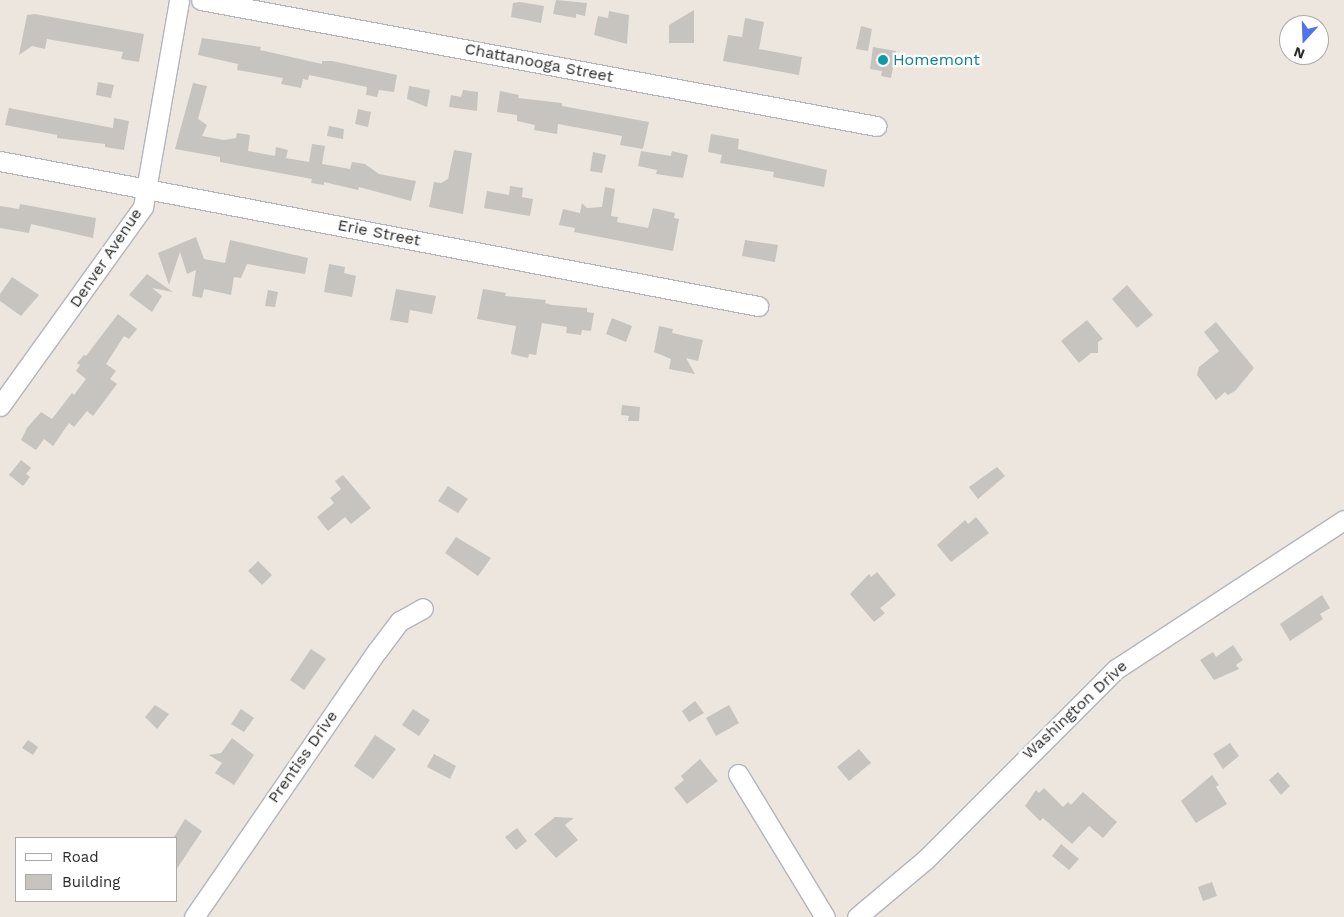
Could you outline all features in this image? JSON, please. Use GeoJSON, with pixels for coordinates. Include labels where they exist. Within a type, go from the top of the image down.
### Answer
{"type":"FeatureCollection","features":[{"type":"Feature","properties":{"kind":"street","name":"Denver Avenue"},"geometry":{"type":"LineString","coordinates":[[0,406],[136,218],[146,189],[179,0]]}},
{"type":"Feature","properties":{"kind":"street","name":"Chattanooga Street"},"geometry":{"type":"LineString","coordinates":[[201,0],[876,126]]}},
{"type":"Feature","properties":{"kind":"street","name":"Erie Street"},"geometry":{"type":"LineString","coordinates":[[0,161],[758,306]]}},
{"type":"Feature","properties":{"kind":"street","name":"Washington Drive"},"geometry":{"type":"LineString","coordinates":[[857,917],[926,859],[1116,669],[1344,520]]}},
{"type":"Feature","properties":{"kind":"street","name":"Prentiss Drive"},"geometry":{"type":"LineString","coordinates":[[194,917],[383,643],[400,622],[423,608]]}},
{"type":"Feature","properties":{"kind":"street"},"geometry":{"type":"LineString","coordinates":[[738,774],[825,917]]}},
{"type":"Feature","properties":{"kind":"building"},"geometry":{"type":"Polygon","coordinates":[[[556,0],[587,3],[585,16],[576,14],[576,18],[553,14],[556,0]]]}},
{"type":"Feature","properties":{"kind":"building"},"geometry":{"type":"Polygon","coordinates":[[[520,2],[544,6],[541,23],[511,17],[513,3],[520,2]]]}},
{"type":"Feature","properties":{"kind":"building"},"geometry":{"type":"Polygon","coordinates":[[[694,10],[694,43],[669,43],[669,25],[694,10]]]}},
{"type":"Feature","properties":{"kind":"building"},"geometry":{"type":"Polygon","coordinates":[[[609,11],[629,15],[627,44],[594,35],[598,16],[608,18],[609,11]]]}},
{"type":"Feature","properties":{"kind":"building"},"geometry":{"type":"Polygon","coordinates":[[[35,14],[144,34],[139,62],[121,59],[123,52],[47,39],[45,49],[32,46],[19,55],[27,15],[35,14]]]}},
{"type":"Feature","properties":{"kind":"building"},"geometry":{"type":"Polygon","coordinates":[[[745,18],[764,22],[759,49],[802,57],[799,75],[723,61],[728,35],[742,37],[745,18]]]}},
{"type":"Feature","properties":{"kind":"building"},"geometry":{"type":"Polygon","coordinates":[[[861,26],[872,29],[868,51],[856,49],[861,26]]]}},
{"type":"Feature","properties":{"kind":"building"},"geometry":{"type":"Polygon","coordinates":[[[202,38],[261,47],[260,50],[322,64],[322,61],[332,61],[397,75],[394,92],[379,90],[377,97],[366,95],[367,87],[309,75],[308,80],[303,79],[301,88],[281,84],[283,78],[237,70],[238,64],[198,55],[202,38]]]}},
{"type":"Feature","properties":{"kind":"building","name":"Homemont"},"geometry":{"type":"Polygon","coordinates":[[[873,47],[896,51],[891,78],[881,76],[882,71],[870,69],[873,47]]]}},
{"type":"Feature","properties":{"kind":"building"},"geometry":{"type":"Polygon","coordinates":[[[98,82],[114,85],[111,98],[96,95],[98,82]]]}},
{"type":"Feature","properties":{"kind":"building"},"geometry":{"type":"Polygon","coordinates":[[[193,83],[207,86],[198,119],[207,125],[202,136],[224,140],[236,138],[237,133],[250,135],[248,151],[275,156],[276,147],[288,150],[286,158],[309,162],[312,144],[325,146],[322,164],[350,169],[352,162],[365,164],[379,174],[416,181],[411,201],[359,187],[358,190],[324,182],[324,185],[311,183],[312,179],[220,162],[220,157],[175,149],[193,83]]]}},
{"type":"Feature","properties":{"kind":"building"},"geometry":{"type":"Polygon","coordinates":[[[409,86],[430,90],[427,107],[407,99],[409,86]]]}},
{"type":"Feature","properties":{"kind":"building"},"geometry":{"type":"Polygon","coordinates":[[[463,90],[478,92],[477,111],[449,107],[451,95],[461,97],[463,90]]]}},
{"type":"Feature","properties":{"kind":"building"},"geometry":{"type":"Polygon","coordinates":[[[500,91],[519,95],[518,98],[562,103],[562,106],[649,122],[643,149],[620,145],[622,136],[558,124],[557,134],[534,130],[535,125],[517,121],[517,115],[497,112],[500,91]]]}},
{"type":"Feature","properties":{"kind":"building"},"geometry":{"type":"Polygon","coordinates":[[[9,108],[113,128],[114,118],[129,121],[124,150],[105,147],[105,144],[57,138],[57,135],[5,125],[9,108]]]}},
{"type":"Feature","properties":{"kind":"building"},"geometry":{"type":"Polygon","coordinates":[[[358,109],[371,112],[368,127],[355,124],[358,109]]]}},
{"type":"Feature","properties":{"kind":"building"},"geometry":{"type":"Polygon","coordinates":[[[329,126],[344,129],[343,139],[327,136],[329,126]]]}},
{"type":"Feature","properties":{"kind":"building"},"geometry":{"type":"Polygon","coordinates":[[[711,134],[739,139],[738,149],[827,170],[824,187],[773,177],[774,172],[720,163],[722,155],[708,152],[711,134]]]}},
{"type":"Feature","properties":{"kind":"building"},"geometry":{"type":"Polygon","coordinates":[[[454,150],[472,153],[463,214],[429,207],[434,182],[441,183],[448,179],[454,150]]]}},
{"type":"Feature","properties":{"kind":"building"},"geometry":{"type":"Polygon","coordinates":[[[641,151],[671,156],[672,151],[688,155],[683,178],[656,174],[657,170],[638,166],[641,151]]]}},
{"type":"Feature","properties":{"kind":"building"},"geometry":{"type":"Polygon","coordinates":[[[593,152],[606,155],[602,173],[590,171],[593,152]]]}},
{"type":"Feature","properties":{"kind":"building"},"geometry":{"type":"Polygon","coordinates":[[[510,186],[523,188],[522,197],[533,199],[530,216],[484,208],[487,191],[509,195],[510,186]]]}},
{"type":"Feature","properties":{"kind":"building"},"geometry":{"type":"Polygon","coordinates":[[[605,187],[615,189],[611,216],[618,217],[617,222],[648,228],[653,208],[675,213],[674,218],[679,219],[673,251],[574,232],[575,228],[559,225],[563,209],[580,213],[582,203],[587,208],[602,207],[605,187]]]}},
{"type":"Feature","properties":{"kind":"building"},"geometry":{"type":"Polygon","coordinates":[[[20,204],[96,218],[93,238],[31,224],[29,233],[0,228],[0,206],[19,209],[20,204]]]}},
{"type":"Feature","properties":{"kind":"building"},"geometry":{"type":"Polygon","coordinates":[[[196,237],[204,259],[225,263],[230,240],[308,258],[305,274],[247,264],[241,278],[234,277],[231,295],[204,289],[202,298],[192,296],[196,270],[187,274],[180,252],[169,285],[158,253],[196,237]]]}},
{"type":"Feature","properties":{"kind":"building"},"geometry":{"type":"Polygon","coordinates":[[[745,240],[778,245],[775,262],[742,256],[745,240]]]}},
{"type":"Feature","properties":{"kind":"building"},"geometry":{"type":"Polygon","coordinates":[[[329,264],[345,267],[344,273],[356,276],[352,297],[324,292],[329,264]]]}},
{"type":"Feature","properties":{"kind":"building"},"geometry":{"type":"Polygon","coordinates":[[[147,274],[173,292],[152,288],[162,296],[152,312],[129,295],[147,274]]]}},
{"type":"Feature","properties":{"kind":"building"},"geometry":{"type":"Polygon","coordinates":[[[12,277],[39,295],[21,316],[0,301],[0,294],[12,277]]]}},
{"type":"Feature","properties":{"kind":"building"},"geometry":{"type":"Polygon","coordinates":[[[1127,285],[1153,315],[1137,328],[1112,299],[1127,285]]]}},
{"type":"Feature","properties":{"kind":"building"},"geometry":{"type":"Polygon","coordinates":[[[396,289],[436,296],[432,314],[410,310],[408,323],[390,320],[396,289]]]}},
{"type":"Feature","properties":{"kind":"building"},"geometry":{"type":"Polygon","coordinates":[[[483,289],[506,293],[505,296],[546,300],[545,303],[552,305],[587,308],[587,312],[594,313],[591,331],[582,330],[581,335],[566,333],[567,327],[542,323],[536,355],[529,354],[528,358],[511,354],[516,326],[477,319],[483,289]]]}},
{"type":"Feature","properties":{"kind":"building"},"geometry":{"type":"Polygon","coordinates":[[[268,290],[278,292],[275,307],[265,306],[268,290]]]}},
{"type":"Feature","properties":{"kind":"building"},"geometry":{"type":"Polygon","coordinates":[[[118,314],[137,329],[129,339],[124,336],[106,364],[116,371],[110,379],[117,384],[93,416],[87,411],[74,427],[69,423],[53,446],[44,439],[36,450],[21,440],[27,428],[41,412],[52,419],[72,393],[74,395],[86,379],[76,371],[80,365],[77,363],[84,355],[86,356],[118,314]]]}},
{"type":"Feature","properties":{"kind":"building"},"geometry":{"type":"Polygon","coordinates":[[[612,318],[632,326],[626,342],[606,334],[612,318]]]}},
{"type":"Feature","properties":{"kind":"building"},"geometry":{"type":"Polygon","coordinates":[[[1087,320],[1103,339],[1098,342],[1098,353],[1091,353],[1079,363],[1061,341],[1087,320]]]}},
{"type":"Feature","properties":{"kind":"building"},"geometry":{"type":"Polygon","coordinates":[[[1216,322],[1254,368],[1235,391],[1228,395],[1225,392],[1216,400],[1197,375],[1199,367],[1219,351],[1204,332],[1216,322]]]}},
{"type":"Feature","properties":{"kind":"building"},"geometry":{"type":"Polygon","coordinates":[[[659,326],[673,329],[672,333],[703,340],[698,361],[686,358],[695,374],[669,369],[671,359],[654,352],[659,326]]]}},
{"type":"Feature","properties":{"kind":"building"},"geometry":{"type":"Polygon","coordinates":[[[622,405],[640,407],[639,421],[628,421],[629,416],[621,415],[622,405]]]}},
{"type":"Feature","properties":{"kind":"building"},"geometry":{"type":"Polygon","coordinates":[[[21,460],[31,468],[26,474],[30,477],[23,486],[9,475],[21,460]]]}},
{"type":"Feature","properties":{"kind":"building"},"geometry":{"type":"Polygon","coordinates":[[[997,467],[1005,476],[978,499],[969,487],[997,467]]]}},
{"type":"Feature","properties":{"kind":"building"},"geometry":{"type":"Polygon","coordinates":[[[343,475],[371,508],[351,524],[345,517],[328,531],[317,517],[334,503],[330,498],[341,489],[335,481],[343,475]]]}},
{"type":"Feature","properties":{"kind":"building"},"geometry":{"type":"Polygon","coordinates":[[[448,486],[468,499],[458,513],[438,501],[448,486]]]}},
{"type":"Feature","properties":{"kind":"building"},"geometry":{"type":"Polygon","coordinates":[[[976,517],[989,533],[951,562],[937,545],[965,520],[968,524],[976,517]]]}},
{"type":"Feature","properties":{"kind":"building"},"geometry":{"type":"Polygon","coordinates":[[[456,537],[491,558],[478,576],[445,553],[456,537]]]}},
{"type":"Feature","properties":{"kind":"building"},"geometry":{"type":"Polygon","coordinates":[[[258,561],[272,575],[262,585],[248,571],[258,561]]]}},
{"type":"Feature","properties":{"kind":"building"},"geometry":{"type":"Polygon","coordinates":[[[877,572],[896,595],[880,608],[885,613],[874,622],[850,594],[869,574],[871,577],[877,572]]]}},
{"type":"Feature","properties":{"kind":"building"},"geometry":{"type":"Polygon","coordinates":[[[1322,595],[1330,608],[1320,614],[1323,619],[1290,641],[1280,624],[1322,595]]]}},
{"type":"Feature","properties":{"kind":"building"},"geometry":{"type":"Polygon","coordinates":[[[1233,645],[1243,660],[1236,665],[1239,669],[1214,680],[1200,660],[1213,652],[1216,657],[1233,645]]]}},
{"type":"Feature","properties":{"kind":"building"},"geometry":{"type":"Polygon","coordinates":[[[311,649],[326,659],[304,690],[290,680],[311,649]]]}},
{"type":"Feature","properties":{"kind":"building"},"geometry":{"type":"Polygon","coordinates":[[[695,701],[704,713],[689,722],[682,711],[695,701]]]}},
{"type":"Feature","properties":{"kind":"building"},"geometry":{"type":"Polygon","coordinates":[[[155,705],[169,714],[157,729],[145,717],[155,705]]]}},
{"type":"Feature","properties":{"kind":"building"},"geometry":{"type":"Polygon","coordinates":[[[729,705],[739,723],[716,736],[706,718],[729,705]]]}},
{"type":"Feature","properties":{"kind":"building"},"geometry":{"type":"Polygon","coordinates":[[[241,709],[254,718],[244,732],[231,724],[241,709]]]}},
{"type":"Feature","properties":{"kind":"building"},"geometry":{"type":"Polygon","coordinates":[[[413,709],[430,720],[419,736],[402,725],[413,709]]]}},
{"type":"Feature","properties":{"kind":"building"},"geometry":{"type":"Polygon","coordinates":[[[375,735],[396,749],[373,779],[354,766],[375,735]]]}},
{"type":"Feature","properties":{"kind":"building"},"geometry":{"type":"Polygon","coordinates":[[[232,738],[254,755],[234,785],[215,773],[222,763],[209,755],[221,753],[232,738]]]}},
{"type":"Feature","properties":{"kind":"building"},"geometry":{"type":"Polygon","coordinates":[[[28,740],[38,747],[33,755],[22,748],[28,740]]]}},
{"type":"Feature","properties":{"kind":"building"},"geometry":{"type":"Polygon","coordinates":[[[1230,743],[1239,756],[1223,769],[1213,754],[1230,743]]]}},
{"type":"Feature","properties":{"kind":"building"},"geometry":{"type":"Polygon","coordinates":[[[859,749],[871,763],[849,781],[837,767],[859,749]]]}},
{"type":"Feature","properties":{"kind":"building"},"geometry":{"type":"Polygon","coordinates":[[[434,754],[456,766],[450,779],[427,767],[434,754]]]}},
{"type":"Feature","properties":{"kind":"building"},"geometry":{"type":"Polygon","coordinates":[[[700,759],[718,781],[687,804],[674,788],[684,780],[681,776],[700,759]]]}},
{"type":"Feature","properties":{"kind":"building"},"geometry":{"type":"Polygon","coordinates":[[[1278,772],[1290,786],[1281,795],[1269,780],[1278,772]]]}},
{"type":"Feature","properties":{"kind":"building"},"geometry":{"type":"Polygon","coordinates":[[[1212,775],[1219,785],[1216,787],[1227,804],[1196,823],[1181,801],[1212,775]]]}},
{"type":"Feature","properties":{"kind":"building"},"geometry":{"type":"Polygon","coordinates":[[[1044,788],[1063,807],[1068,802],[1071,805],[1083,792],[1117,822],[1103,838],[1089,826],[1072,844],[1043,818],[1040,821],[1025,806],[1036,790],[1039,793],[1044,788]]]}},
{"type":"Feature","properties":{"kind":"building"},"geometry":{"type":"Polygon","coordinates":[[[555,817],[574,818],[565,825],[578,840],[556,858],[534,834],[555,817]]]}},
{"type":"Feature","properties":{"kind":"building"},"geometry":{"type":"Polygon","coordinates":[[[185,819],[202,831],[178,867],[178,837],[174,837],[185,819]]]}},
{"type":"Feature","properties":{"kind":"building"},"geometry":{"type":"Polygon","coordinates":[[[517,828],[527,841],[516,850],[505,837],[517,828]]]}},
{"type":"Feature","properties":{"kind":"building"},"geometry":{"type":"Polygon","coordinates":[[[1061,844],[1079,859],[1069,870],[1052,856],[1061,844]]]}},
{"type":"Feature","properties":{"kind":"building"},"geometry":{"type":"Polygon","coordinates":[[[1212,882],[1217,896],[1203,901],[1198,887],[1212,882]]]}},
{"type":"Feature","properties":{"kind":"place","name":"Homemont"},"geometry":{"type":"Point","coordinates":[883,60]}}]}
